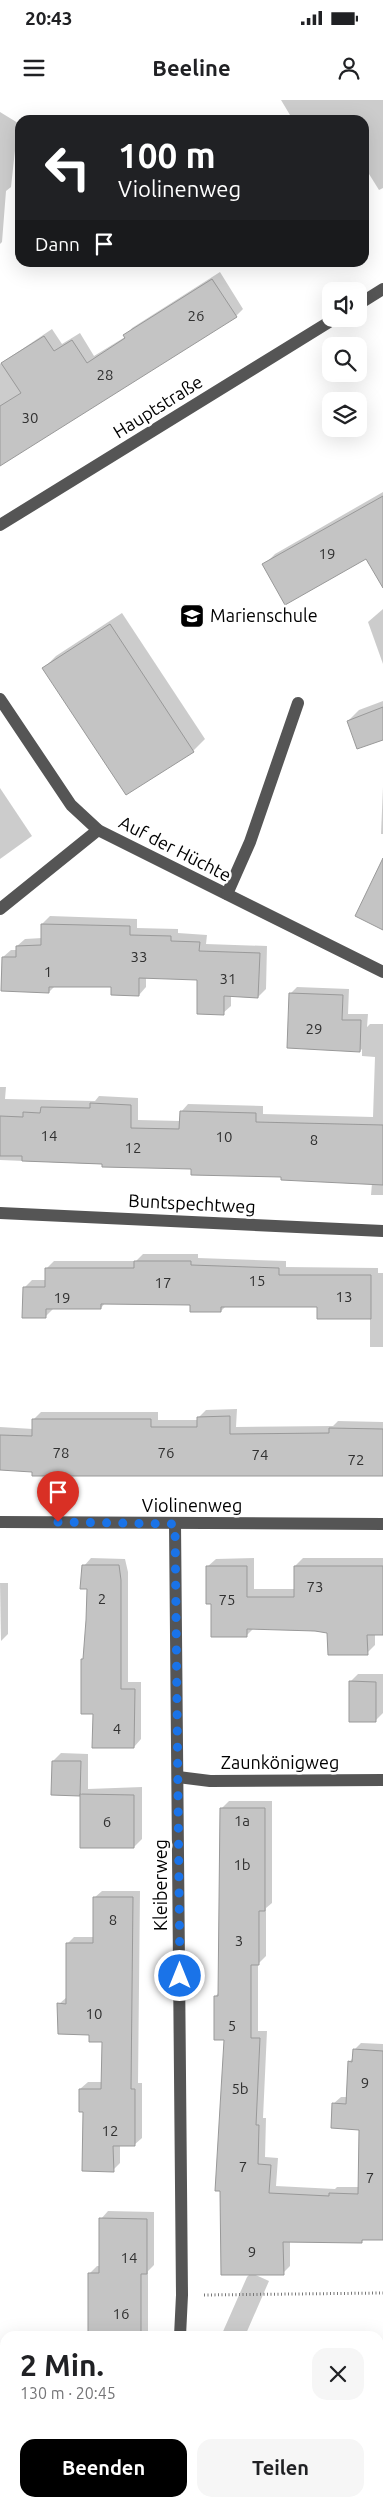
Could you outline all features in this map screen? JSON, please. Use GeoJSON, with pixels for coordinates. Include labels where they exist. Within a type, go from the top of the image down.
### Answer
{"type":"FeatureCollection","features":[{"type":"Feature","properties":{"kind":"street"},"geometry":{"type":"LineString","coordinates":[[367,299],[383,288]]}},
{"type":"Feature","properties":{"kind":"street","name":"Hauptstraße"},"geometry":{"type":"LineString","coordinates":[[0,525],[322,326]]}},
{"type":"Feature","properties":{"kind":"street","name":"Auf der Hüchte"},"geometry":{"type":"LineString","coordinates":[[0,699],[71,805],[98,830],[383,972]]}},
{"type":"Feature","properties":{"kind":"street"},"geometry":{"type":"LineString","coordinates":[[227,894],[250,842],[298,703]]}},
{"type":"Feature","properties":{"kind":"street"},"geometry":{"type":"LineString","coordinates":[[0,909],[98,830]]}},
{"type":"Feature","properties":{"kind":"street","name":"Buntspechtweg"},"geometry":{"type":"LineString","coordinates":[[0,1213],[383,1231]]}},
{"type":"Feature","properties":{"kind":"street","name":"Violinenweg"},"geometry":{"type":"LineString","coordinates":[[0,1522],[383,1524]]}},
{"type":"Feature","properties":{"kind":"street","name":"Kleiberweg"},"geometry":{"type":"LineString","coordinates":[[175,1524],[182,2295],[180,2331]]}},
{"type":"Feature","properties":{"kind":"street","name":"Zaunkönigweg"},"geometry":{"type":"LineString","coordinates":[[178,1777],[210,1781],[383,1780]]}},
{"type":"Feature","properties":{"kind":"path"},"geometry":{"type":"LineString","coordinates":[[182,2295],[383,2293]]}},
{"type":"Feature","properties":{"kind":"building"},"geometry":{"type":"Polygon","coordinates":[[[212,279],[237,317],[0,466],[0,406],[21,393],[1,363],[44,336],[54,351],[72,340],[87,363],[125,338],[123,335],[212,279]]]}},
{"type":"Feature","properties":{"kind":"building"},"geometry":{"type":"Polygon","coordinates":[[[383,496],[383,588],[366,559],[285,605],[262,564],[383,496]]]}},
{"type":"Feature","properties":{"kind":"building"},"geometry":{"type":"Polygon","coordinates":[[[110,624],[194,752],[126,795],[42,668],[110,624]]]}},
{"type":"Feature","properties":{"kind":"building"},"geometry":{"type":"Polygon","coordinates":[[[383,707],[383,740],[357,749],[347,721],[383,707]]]}},
{"type":"Feature","properties":{"kind":"building"},"geometry":{"type":"Polygon","coordinates":[[[383,858],[383,930],[355,916],[383,858]]]}},
{"type":"Feature","properties":{"kind":"building"},"geometry":{"type":"Polygon","coordinates":[[[41,924],[130,926],[130,935],[171,936],[171,941],[200,942],[199,951],[260,953],[258,998],[224,996],[224,1015],[197,1014],[197,980],[139,978],[139,996],[111,995],[111,987],[49,987],[49,993],[1,991],[2,957],[16,957],[16,946],[41,945],[41,924]]]}},
{"type":"Feature","properties":{"kind":"building"},"geometry":{"type":"Polygon","coordinates":[[[289,993],[343,995],[342,1020],[361,1020],[360,1052],[287,1048],[289,993]]]}},
{"type":"Feature","properties":{"kind":"building"},"geometry":{"type":"Polygon","coordinates":[[[90,1103],[131,1105],[131,1128],[179,1129],[180,1111],[256,1113],[256,1122],[383,1125],[383,1185],[281,1180],[281,1177],[191,1175],[191,1169],[102,1167],[102,1164],[22,1161],[22,1156],[0,1156],[0,1116],[23,1117],[23,1112],[40,1113],[41,1107],[90,1108],[90,1103]]]}},
{"type":"Feature","properties":{"kind":"building"},"geometry":{"type":"Polygon","coordinates":[[[134,1261],[191,1261],[191,1265],[279,1268],[279,1275],[371,1275],[371,1319],[317,1319],[317,1307],[221,1307],[221,1312],[190,1312],[190,1305],[101,1304],[101,1309],[46,1309],[46,1318],[22,1318],[23,1287],[45,1287],[45,1268],[134,1268],[134,1261]]]}},
{"type":"Feature","properties":{"kind":"building"},"geometry":{"type":"Polygon","coordinates":[[[230,1416],[230,1434],[329,1433],[329,1428],[383,1429],[383,1476],[32,1476],[32,1472],[0,1470],[0,1435],[32,1436],[32,1419],[151,1419],[151,1427],[197,1427],[197,1417],[230,1416]]]}},
{"type":"Feature","properties":{"kind":"building"},"geometry":{"type":"Polygon","coordinates":[[[82,1565],[119,1565],[121,1580],[121,1689],[135,1689],[134,1748],[92,1748],[93,1714],[81,1714],[81,1659],[83,1659],[87,1589],[80,1589],[82,1565]]]}},
{"type":"Feature","properties":{"kind":"building"},"geometry":{"type":"Polygon","coordinates":[[[206,1566],[247,1566],[247,1597],[294,1597],[294,1566],[383,1566],[383,1635],[367,1635],[368,1655],[328,1655],[327,1633],[315,1631],[247,1629],[247,1637],[211,1637],[211,1604],[206,1604],[206,1566]]]}},
{"type":"Feature","properties":{"kind":"building"},"geometry":{"type":"Polygon","coordinates":[[[349,1681],[376,1682],[376,1722],[349,1722],[349,1681]]]}},
{"type":"Feature","properties":{"kind":"building"},"geometry":{"type":"Polygon","coordinates":[[[52,1761],[81,1761],[80,1796],[51,1795],[52,1761]]]}},
{"type":"Feature","properties":{"kind":"building"},"geometry":{"type":"Polygon","coordinates":[[[80,1794],[134,1795],[134,1848],[80,1848],[80,1794]]]}},
{"type":"Feature","properties":{"kind":"building"},"geometry":{"type":"Polygon","coordinates":[[[220,1808],[265,1808],[265,1911],[259,1911],[259,1965],[251,1965],[251,2038],[260,2038],[256,2125],[259,2125],[258,2164],[271,2165],[269,2193],[329,2196],[329,2193],[358,2194],[359,2130],[331,2128],[332,2103],[346,2104],[348,2061],[352,2062],[353,2049],[383,2051],[383,2240],[362,2240],[362,2243],[283,2242],[284,2275],[221,2275],[220,2191],[215,2191],[224,2040],[214,2040],[214,1996],[218,1996],[220,1808]]]}},
{"type":"Feature","properties":{"kind":"building"},"geometry":{"type":"Polygon","coordinates":[[[93,1897],[133,1897],[131,2089],[135,2089],[135,2146],[113,2146],[114,2172],[82,2171],[83,2112],[79,2112],[79,2089],[101,2089],[102,2042],[89,2042],[89,2035],[58,2034],[57,2003],[66,2004],[66,1943],[93,1943],[93,1897]]]}},
{"type":"Feature","properties":{"kind":"building"},"geometry":{"type":"Polygon","coordinates":[[[99,2218],[147,2219],[147,2274],[141,2274],[141,2331],[88,2331],[88,2273],[99,2273],[99,2218]]]}},
{"type":"Feature","properties":{"kind":"place","name":"Marienschule"},"geometry":{"type":"Point","coordinates":[192,616]}},
{"type":"Feature","properties":{"kind":"route"},"geometry":{"type":"LineString","coordinates":[[58,1522],[175,1524],[180,1976]]}}]}
